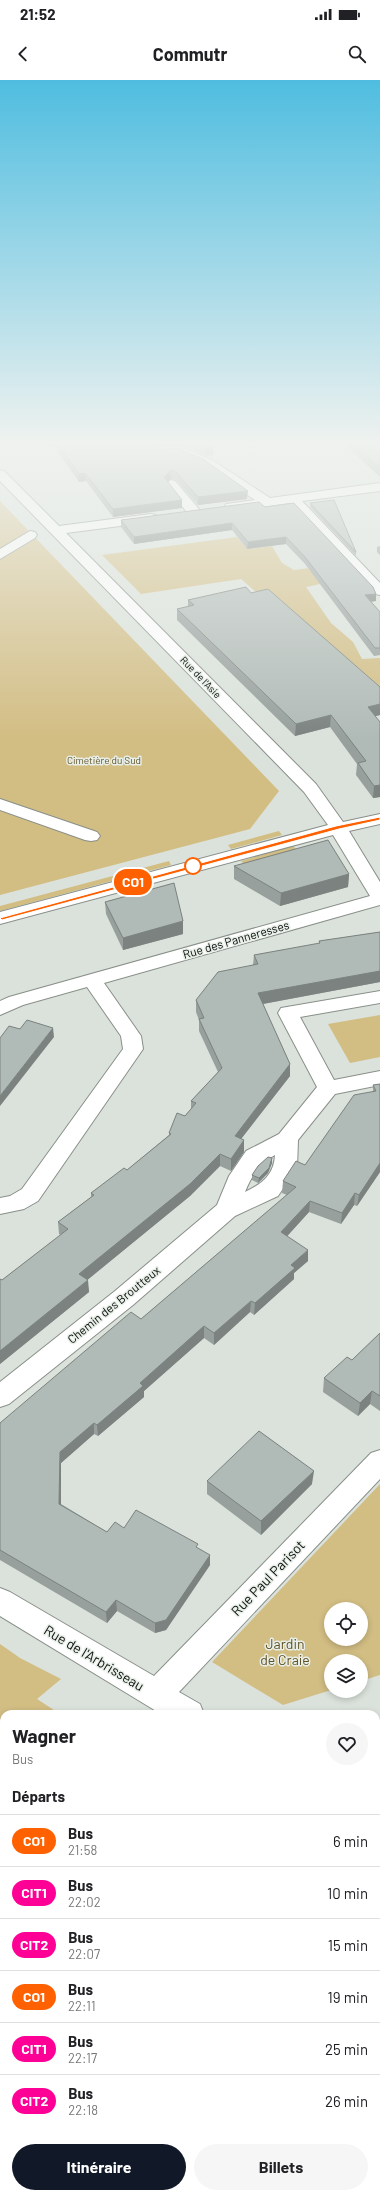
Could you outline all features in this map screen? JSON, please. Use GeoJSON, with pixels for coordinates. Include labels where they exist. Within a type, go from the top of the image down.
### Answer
{"type":"FeatureCollection","features":[{"type":"Feature","properties":{"kind":"street"},"geometry":{"type":"LineString","coordinates":[[0,555],[21,541]]}},
{"type":"Feature","properties":{"kind":"street","name":"Rue de l'Asie"},"geometry":{"type":"LineString","coordinates":[[68,541],[310,788],[338,828],[380,898]]}},
{"type":"Feature","properties":{"kind":"street"},"geometry":{"type":"LineString","coordinates":[[333,541],[380,591]]}},
{"type":"Feature","properties":{"kind":"street"},"geometry":{"type":"LineString","coordinates":[[0,804],[91,836]]}},
{"type":"Feature","properties":{"kind":"street"},"geometry":{"type":"LineString","coordinates":[[0,918],[380,818]]}},
{"type":"Feature","properties":{"kind":"street","name":"Rue des Panneresses"},"geometry":{"type":"LineString","coordinates":[[0,1009],[16,1001],[380,898]]}},
{"type":"Feature","properties":{"kind":"street"},"geometry":{"type":"LineString","coordinates":[[0,1206],[16,1203],[30,1195],[133,1049],[131,1036],[92,980]]}},
{"type":"Feature","properties":{"kind":"street"},"geometry":{"type":"LineString","coordinates":[[380,997],[288,1013],[328,1088],[380,1078]]}},
{"type":"Feature","properties":{"kind":"street","name":"Chemin des Broutteux"},"geometry":{"type":"LineString","coordinates":[[227,1210],[240,1176],[254,1157],[287,1139],[328,1088]]}},
{"type":"Feature","properties":{"kind":"street","name":"Chemin des Broutteux"},"geometry":{"type":"LineString","coordinates":[[0,1397],[124,1298],[227,1210],[270,1190],[286,1168],[287,1139]]}},
{"type":"Feature","properties":{"kind":"street","name":"Rue Paul Parisot"},"geometry":{"type":"LineString","coordinates":[[156,1695],[380,1461]]}},
{"type":"Feature","properties":{"kind":"street","name":"Rue de l'Arbrisseau"},"geometry":{"type":"LineString","coordinates":[[0,1601],[182,1710]]}},
{"type":"Feature","properties":{"kind":"green space","name":"Cimetière du Sud"},"geometry":{"type":"Polygon","coordinates":[[[0,541],[38,541],[279,791],[250,829],[0,895],[0,541]]]}},
{"type":"Feature","properties":{"kind":"green space"},"geometry":{"type":"Polygon","coordinates":[[[208,541],[240,541],[247,549],[272,546],[282,563],[294,570],[341,564],[353,577],[306,587],[331,623],[353,642],[362,659],[380,658],[380,700],[241,579],[141,594],[102,555],[208,541]]]}},
{"type":"Feature","properties":{"kind":"green space"},"geometry":{"type":"Polygon","coordinates":[[[279,831],[282,835],[231,849],[228,845],[279,831]]]}},
{"type":"Feature","properties":{"kind":"green space"},"geometry":{"type":"Polygon","coordinates":[[[293,846],[297,850],[244,864],[241,861],[293,846]]]}},
{"type":"Feature","properties":{"kind":"green space"},"geometry":{"type":"Polygon","coordinates":[[[169,861],[171,865],[0,911],[0,906],[169,861]]]}},
{"type":"Feature","properties":{"kind":"green space"},"geometry":{"type":"Polygon","coordinates":[[[380,1015],[380,1057],[350,1063],[328,1024],[380,1015]]]}},
{"type":"Feature","properties":{"kind":"green space","name":"Jardin de Craie"},"geometry":{"type":"Polygon","coordinates":[[[380,1484],[380,1675],[368,1679],[368,1654],[324,1654],[324,1692],[283,1705],[212,1662],[380,1484]]]}},
{"type":"Feature","properties":{"kind":"green space"},"geometry":{"type":"Polygon","coordinates":[[[0,1644],[20,1658],[61,1679],[37,1699],[54,1710],[0,1710],[0,1644]]]}},
{"type":"Feature","properties":{"kind":"building"},"geometry":{"type":"Polygon","coordinates":[[[290,541],[330,541],[373,587],[376,594],[365,595],[380,612],[380,648],[375,648],[305,557],[290,541]]]}},
{"type":"Feature","properties":{"kind":"building"},"geometry":{"type":"Polygon","coordinates":[[[346,541],[351,541],[356,552],[346,541]]]}},
{"type":"Feature","properties":{"kind":"building"},"geometry":{"type":"Polygon","coordinates":[[[246,587],[251,593],[268,589],[380,687],[380,704],[368,707],[380,722],[380,785],[374,786],[358,763],[366,761],[331,715],[296,724],[177,609],[194,605],[188,600],[246,587]]]}},
{"type":"Feature","properties":{"kind":"building"},"geometry":{"type":"Polygon","coordinates":[[[328,840],[349,874],[281,893],[234,866],[328,840]]]}},
{"type":"Feature","properties":{"kind":"building"},"geometry":{"type":"Polygon","coordinates":[[[174,883],[183,921],[123,938],[105,902],[174,883]]]}},
{"type":"Feature","properties":{"kind":"building"},"geometry":{"type":"Polygon","coordinates":[[[380,932],[380,971],[258,993],[290,1064],[235,1136],[244,1140],[231,1159],[220,1154],[190,1184],[79,1274],[88,1280],[0,1351],[0,1279],[2,1280],[68,1229],[58,1222],[94,1195],[91,1193],[124,1168],[127,1170],[171,1134],[169,1133],[177,1113],[185,1116],[196,1103],[191,1101],[222,1068],[199,1019],[204,1018],[196,1000],[218,972],[258,964],[254,955],[320,943],[319,941],[380,932]]]}},
{"type":"Feature","properties":{"kind":"building"},"geometry":{"type":"Polygon","coordinates":[[[27,1020],[53,1028],[0,1096],[0,1038],[9,1026],[20,1029],[27,1020]]]}},
{"type":"Feature","properties":{"kind":"building"},"geometry":{"type":"Polygon","coordinates":[[[380,1084],[380,1163],[359,1195],[355,1193],[342,1213],[310,1201],[281,1232],[308,1250],[291,1265],[295,1268],[255,1303],[251,1301],[214,1333],[204,1326],[140,1383],[143,1386],[97,1425],[94,1423],[60,1452],[59,1504],[107,1532],[115,1522],[124,1528],[136,1510],[198,1544],[196,1547],[210,1555],[166,1620],[155,1623],[116,1600],[106,1612],[0,1550],[0,1423],[131,1312],[141,1319],[296,1187],[283,1181],[296,1161],[305,1165],[354,1095],[376,1091],[373,1085],[380,1084]]]}},
{"type":"Feature","properties":{"kind":"building"},"geometry":{"type":"Polygon","coordinates":[[[268,1157],[272,1158],[269,1168],[259,1178],[252,1175],[258,1166],[268,1157]]]}},
{"type":"Feature","properties":{"kind":"building"},"geometry":{"type":"Polygon","coordinates":[[[380,1333],[380,1396],[372,1391],[360,1403],[324,1378],[347,1357],[352,1360],[380,1333]]]}},
{"type":"Feature","properties":{"kind":"building"},"geometry":{"type":"Polygon","coordinates":[[[259,1431],[314,1471],[261,1521],[207,1481],[259,1431]]]}},
{"type":"Feature","properties":{"kind":"bus line","name":"CO1"},"geometry":{"type":"LineString","coordinates":[[0,918],[356,823],[380,819]]}}]}
